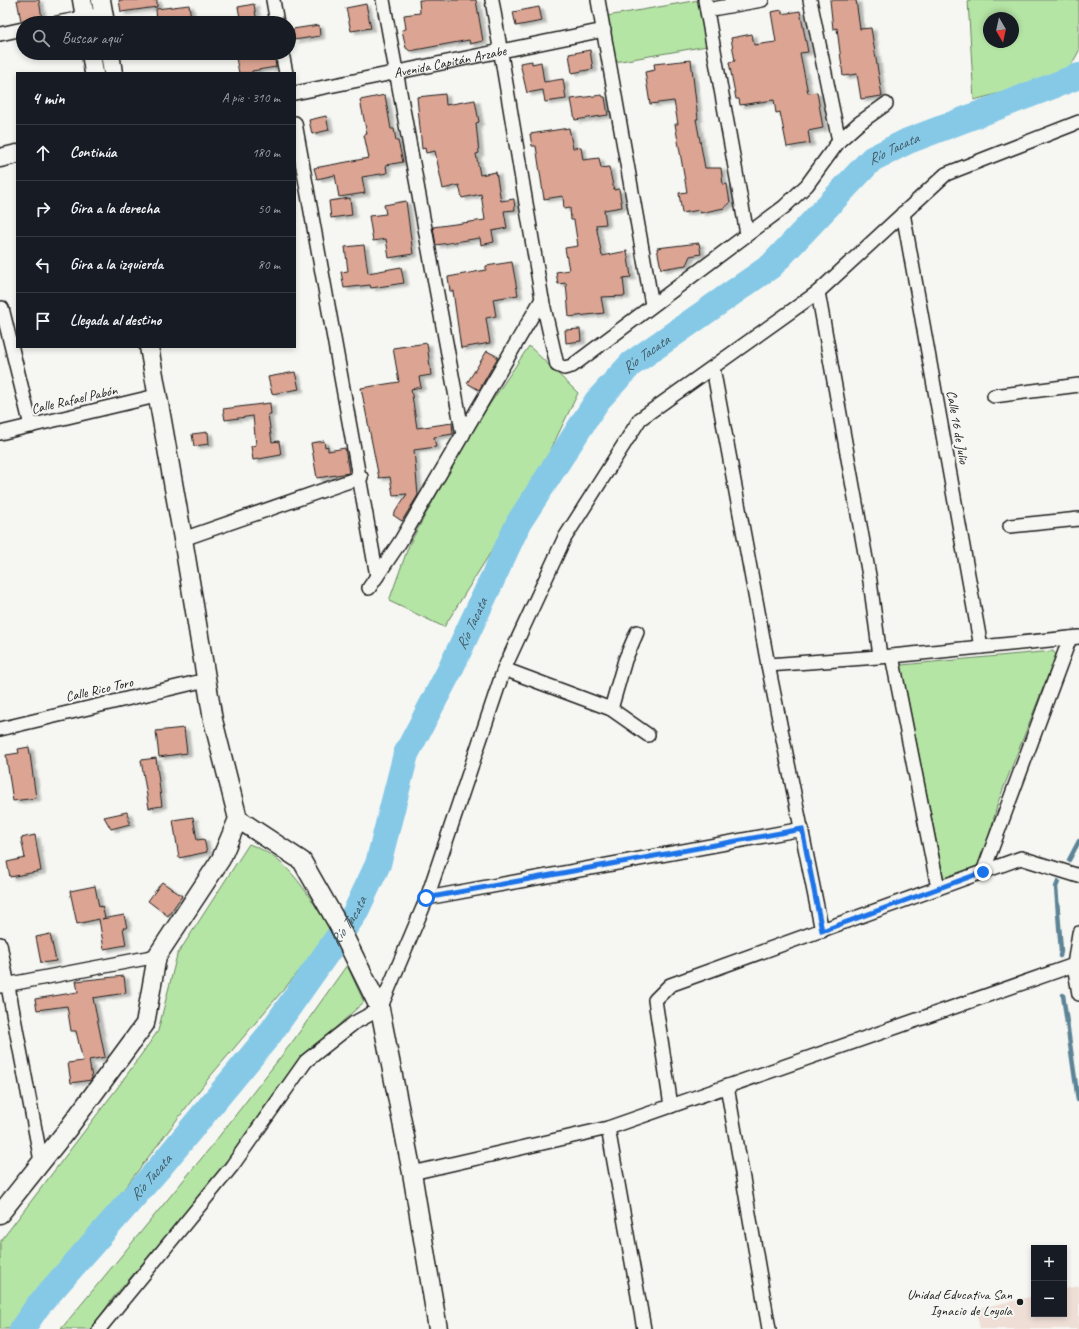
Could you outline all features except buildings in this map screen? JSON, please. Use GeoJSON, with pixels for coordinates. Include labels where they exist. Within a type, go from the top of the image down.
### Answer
{"type":"FeatureCollection","features":[{"type":"Feature","properties":{"kind":"street"},"geometry":{"type":"LineString","coordinates":[[82,0],[84,16]]}},
{"type":"Feature","properties":{"kind":"street"},"geometry":{"type":"LineString","coordinates":[[273,0],[276,16]]}},
{"type":"Feature","properties":{"kind":"street"},"geometry":{"type":"LineString","coordinates":[[383,0],[463,435]]}},
{"type":"Feature","properties":{"kind":"street"},"geometry":{"type":"LineString","coordinates":[[492,0],[542,298],[557,365],[564,368],[572,366],[747,234],[784,208],[807,185],[839,141],[858,124],[886,104]]}},
{"type":"Feature","properties":{"kind":"street"},"geometry":{"type":"LineString","coordinates":[[598,0],[652,305]]}},
{"type":"Feature","properties":{"kind":"street"},"geometry":{"type":"LineString","coordinates":[[747,234],[706,5],[762,0]]}},
{"type":"Feature","properties":{"kind":"street"},"geometry":{"type":"LineString","coordinates":[[810,0],[839,141]]}},
{"type":"Feature","properties":{"kind":"street","name":"Avenida Capitán Arzabe"},"geometry":{"type":"LineString","coordinates":[[296,93],[604,30]]}},
{"type":"Feature","properties":{"kind":"street"},"geometry":{"type":"LineString","coordinates":[[0,34],[16,31]]}},
{"type":"Feature","properties":{"kind":"street"},"geometry":{"type":"LineString","coordinates":[[91,60],[94,72]]}},
{"type":"Feature","properties":{"kind":"street"},"geometry":{"type":"LineString","coordinates":[[111,60],[113,72]]}},
{"type":"Feature","properties":{"kind":"street"},"geometry":{"type":"LineString","coordinates":[[283,60],[286,72]]}},
{"type":"Feature","properties":{"kind":"street"},"geometry":{"type":"LineString","coordinates":[[99,1329],[232,1166],[306,1061],[354,1023],[380,1009],[426,898],[504,669],[564,539],[640,419],[818,292],[946,174],[1079,122]]}},
{"type":"Feature","properties":{"kind":"street"},"geometry":{"type":"LineString","coordinates":[[296,128],[361,477],[377,576]]}},
{"type":"Feature","properties":{"kind":"street"},"geometry":{"type":"LineString","coordinates":[[0,158],[16,154]]}},
{"type":"Feature","properties":{"kind":"street","name":"Calle 16 de Julio"},"geometry":{"type":"LineString","coordinates":[[903,213],[981,647]]}},
{"type":"Feature","properties":{"kind":"street"},"geometry":{"type":"LineString","coordinates":[[818,292],[870,581],[938,888]]}},
{"type":"Feature","properties":{"kind":"street"},"geometry":{"type":"LineString","coordinates":[[368,588],[400,542],[542,298]]}},
{"type":"Feature","properties":{"kind":"street"},"geometry":{"type":"LineString","coordinates":[[2,308],[31,426]]}},
{"type":"Feature","properties":{"kind":"street"},"geometry":{"type":"LineString","coordinates":[[0,1214],[67,1130],[145,1024],[157,956],[221,859],[238,819],[213,720],[183,539],[156,396],[149,348]]}},
{"type":"Feature","properties":{"kind":"street"},"geometry":{"type":"LineString","coordinates":[[713,368],[768,665],[822,931]]}},
{"type":"Feature","properties":{"kind":"street"},"geometry":{"type":"LineString","coordinates":[[994,396],[1079,385]]}},
{"type":"Feature","properties":{"kind":"street","name":"Calle Rafael Pabón"},"geometry":{"type":"LineString","coordinates":[[0,433],[156,396]]}},
{"type":"Feature","properties":{"kind":"street"},"geometry":{"type":"LineString","coordinates":[[183,539],[361,477]]}},
{"type":"Feature","properties":{"kind":"street"},"geometry":{"type":"LineString","coordinates":[[1010,526],[1079,518]]}},
{"type":"Feature","properties":{"kind":"street"},"geometry":{"type":"LineString","coordinates":[[611,709],[625,660],[637,632]]}},
{"type":"Feature","properties":{"kind":"street"},"geometry":{"type":"LineString","coordinates":[[768,665],[886,656],[1075,638],[983,872]]}},
{"type":"Feature","properties":{"kind":"street"},"geometry":{"type":"LineString","coordinates":[[504,669],[611,709],[648,735]]}},
{"type":"Feature","properties":{"kind":"street","name":"Calle Rico Toro"},"geometry":{"type":"LineString","coordinates":[[0,729],[206,680]]}},
{"type":"Feature","properties":{"kind":"street"},"geometry":{"type":"LineString","coordinates":[[238,819],[302,861],[339,926],[380,1009],[412,1173],[438,1329]]}},
{"type":"Feature","properties":{"kind":"street"},"geometry":{"type":"LineString","coordinates":[[426,898],[802,829]]}},
{"type":"Feature","properties":{"kind":"street"},"geometry":{"type":"LineString","coordinates":[[671,1106],[655,1000],[670,985],[1020,858],[1079,876]]}},
{"type":"Feature","properties":{"kind":"street"},"geometry":{"type":"LineString","coordinates":[[1079,936],[1074,965],[1079,994]]}},
{"type":"Feature","properties":{"kind":"street"},"geometry":{"type":"LineString","coordinates":[[0,944],[3,985],[41,1161]]}},
{"type":"Feature","properties":{"kind":"street"},"geometry":{"type":"LineString","coordinates":[[3,985],[157,956]]}},
{"type":"Feature","properties":{"kind":"street"},"geometry":{"type":"LineString","coordinates":[[412,1173],[608,1128],[1074,965]]}},
{"type":"Feature","properties":{"kind":"street"},"geometry":{"type":"LineString","coordinates":[[727,1086],[769,1329]]}},
{"type":"Feature","properties":{"kind":"street"},"geometry":{"type":"LineString","coordinates":[[608,1128],[644,1329]]}},
{"type":"Feature","properties":{"kind":"shaded area","name":"Unidad Educativa San Ignacio de Loyola"},"geometry":{"type":"Polygon","coordinates":[[[1079,1286],[1079,1329],[980,1329],[976,1309],[1031,1297],[1031,1317],[1067,1317],[1067,1288],[1079,1286]]]}},
{"type":"Feature","properties":{"kind":"green space"},"geometry":{"type":"Polygon","coordinates":[[[699,0],[707,46],[615,62],[607,16],[699,0]]]}},
{"type":"Feature","properties":{"kind":"green space"},"geometry":{"type":"Polygon","coordinates":[[[968,0],[1079,0],[1079,51],[1069,69],[1045,81],[974,100],[968,0]]]}},
{"type":"Feature","properties":{"kind":"green space"},"geometry":{"type":"Polygon","coordinates":[[[529,346],[578,393],[537,478],[444,627],[389,601],[409,545],[469,435],[529,346]]]}},
{"type":"Feature","properties":{"kind":"green space"},"geometry":{"type":"Polygon","coordinates":[[[1053,651],[1056,655],[998,802],[981,867],[944,880],[901,665],[1053,651]]]}},
{"type":"Feature","properties":{"kind":"green space"},"geometry":{"type":"Polygon","coordinates":[[[249,844],[264,851],[288,869],[298,880],[332,932],[208,1079],[17,1329],[0,1329],[0,1242],[118,1087],[158,1031],[177,955],[249,844]]]}},
{"type":"Feature","properties":{"kind":"green space"},"geometry":{"type":"Polygon","coordinates":[[[347,965],[364,1002],[303,1057],[228,1163],[113,1298],[91,1329],[61,1329],[210,1148],[293,1041],[347,965]]]}},
{"type":"Feature","properties":{"kind":"waterway","name":"Río Tacata"},"geometry":{"type":"LineString","coordinates":[[22,1329],[37,1307],[159,1168],[269,1035],[355,913],[378,864],[406,754],[450,670],[519,522],[597,401],[631,364],[771,266],[872,159],[908,141],[1079,76]]}},
{"type":"Feature","properties":{"kind":"waterway"},"geometry":{"type":"LineString","coordinates":[[1069,860],[1079,841]]}},
{"type":"Feature","properties":{"kind":"waterway"},"geometry":{"type":"LineString","coordinates":[[1058,882],[1056,887],[1061,951],[1060,956]]}},
{"type":"Feature","properties":{"kind":"waterway"},"geometry":{"type":"LineString","coordinates":[[1063,995],[1078,1100]]}},
{"type":"Feature","properties":{"kind":"place","name":"Unidad Educativa San Ignacio de Loyola"},"geometry":{"type":"Point","coordinates":[1020,1302]}},
{"type":"Feature","properties":{"kind":"route"},"geometry":{"type":"LineString","coordinates":[[426,898],[802,829],[822,931],[983,872]]}}]}
